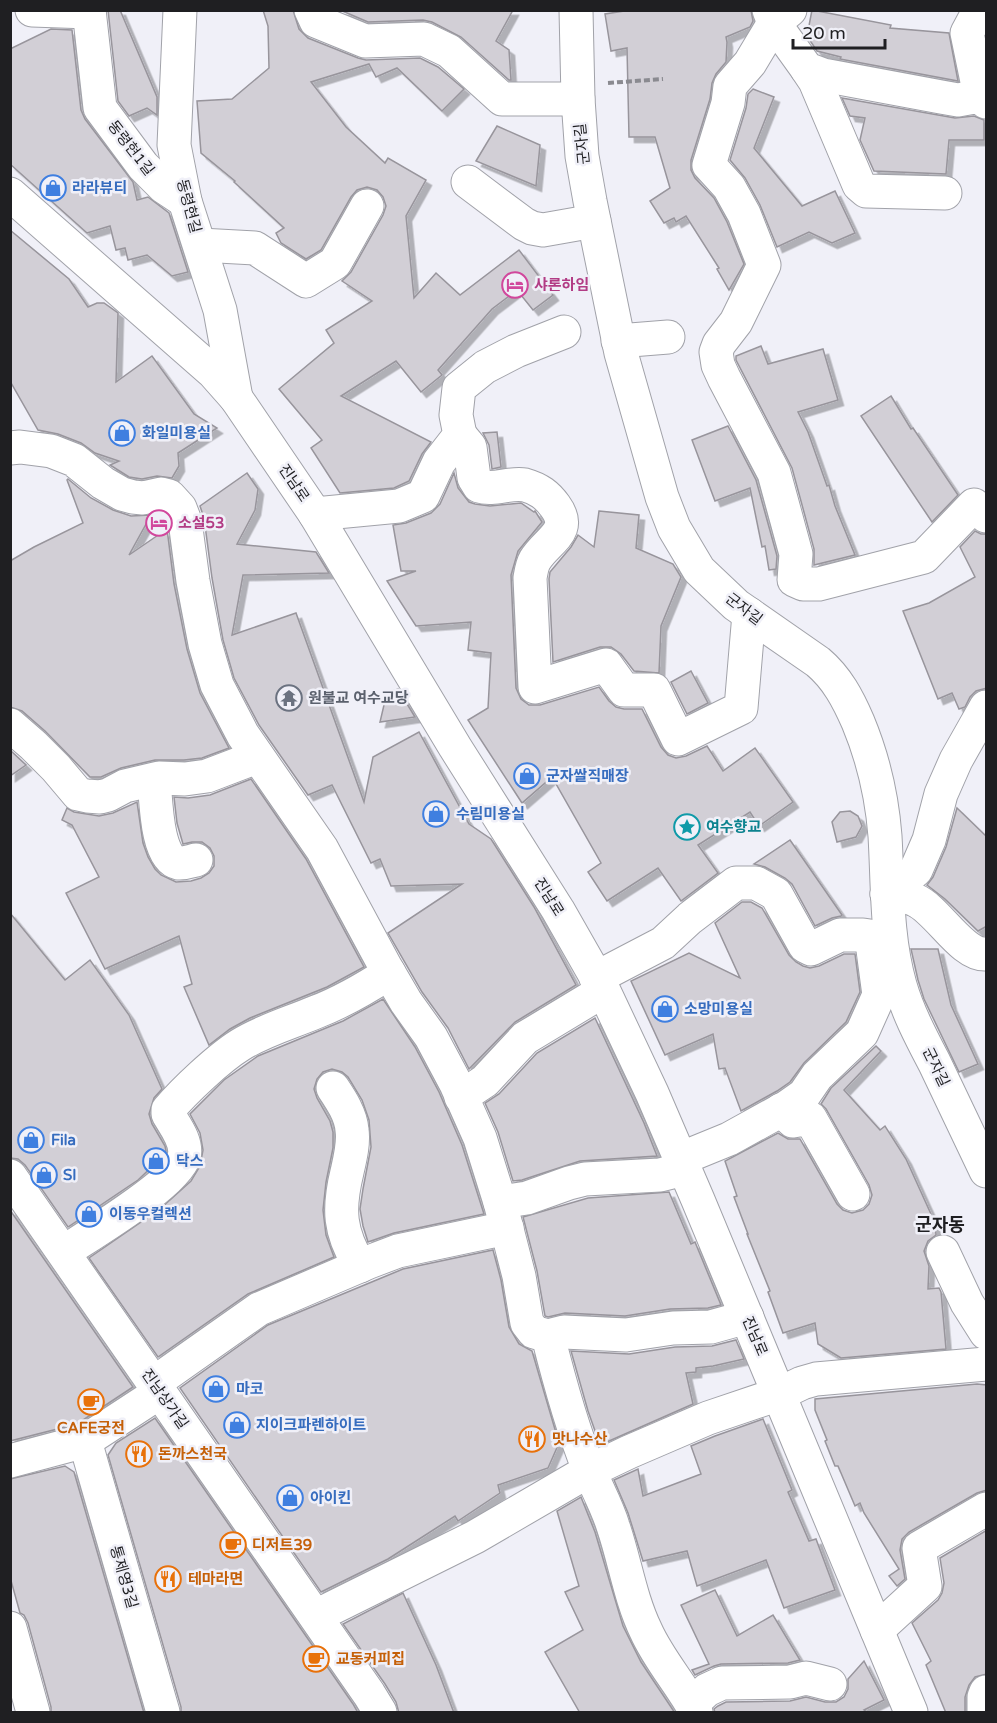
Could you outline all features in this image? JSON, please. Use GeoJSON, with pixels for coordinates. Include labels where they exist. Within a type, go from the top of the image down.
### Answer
{"type":"FeatureCollection","features":[{"type":"Feature","properties":{"kind":"street"},"geometry":{"type":"LineString","coordinates":[[32,10],[89,11]]}},
{"type":"Feature","properties":{"kind":"street","name":"동령현길"},"geometry":{"type":"LineString","coordinates":[[180,10],[174,145],[185,201],[220,310],[236,398]]}},
{"type":"Feature","properties":{"kind":"street"},"geometry":{"type":"LineString","coordinates":[[311,10],[316,21],[365,41],[424,39],[448,51],[502,99],[578,92]]}},
{"type":"Feature","properties":{"kind":"street","name":"군자길"},"geometry":{"type":"LineString","coordinates":[[576,10],[582,156],[618,341],[652,466],[674,528],[699,570],[718,589],[750,614],[829,671],[844,692],[866,740],[881,799],[885,835],[886,894],[881,938],[910,1013],[987,1171]]}},
{"type":"Feature","properties":{"kind":"street"},"geometry":{"type":"LineString","coordinates":[[807,69],[823,75],[958,100],[983,99],[968,33],[974,20],[985,10]]}},
{"type":"Feature","properties":{"kind":"street","name":"동령현1길"},"geometry":{"type":"LineString","coordinates":[[89,11],[100,108],[143,166],[164,187],[185,201]]}},
{"type":"Feature","properties":{"kind":"street"},"geometry":{"type":"LineString","coordinates":[[778,15],[814,81],[859,185],[866,192],[945,193]]}},
{"type":"Feature","properties":{"kind":"street"},"geometry":{"type":"LineString","coordinates":[[778,15],[750,63],[730,86],[728,103],[709,165],[729,187],[744,214],[764,265],[736,322],[719,344],[716,352],[718,365],[724,378],[774,473],[796,554],[794,580],[803,584],[819,584],[924,557],[974,505],[987,516]]}},
{"type":"Feature","properties":{"kind":"street"},"geometry":{"type":"LineString","coordinates":[[468,182],[532,228],[543,230],[594,221]]}},
{"type":"Feature","properties":{"kind":"street","name":"진남로"},"geometry":{"type":"LineString","coordinates":[[10,194],[213,372],[236,398],[315,514],[454,747],[558,910],[600,984],[652,1093],[779,1394],[876,1640],[911,1713]]}},
{"type":"Feature","properties":{"kind":"street"},"geometry":{"type":"LineString","coordinates":[[200,245],[255,248],[306,281],[335,263],[367,206]]}},
{"type":"Feature","properties":{"kind":"street"},"geometry":{"type":"LineString","coordinates":[[564,332],[516,351],[485,367],[459,388],[456,415],[460,435],[470,447],[474,478],[479,486],[487,489],[522,484],[548,495],[561,515],[562,526],[558,534],[534,561],[530,578],[535,687],[606,665],[624,690],[654,690],[678,739],[741,708],[750,614]]}},
{"type":"Feature","properties":{"kind":"street"},"geometry":{"type":"LineString","coordinates":[[618,341],[668,337]]}},
{"type":"Feature","properties":{"kind":"street"},"geometry":{"type":"LineString","coordinates":[[315,514],[399,506],[423,496],[439,462],[460,435]]}},
{"type":"Feature","properties":{"kind":"street"},"geometry":{"type":"LineString","coordinates":[[10,448],[51,451],[74,460],[103,483],[122,494],[143,498],[161,494],[170,496],[180,508],[185,521],[205,644],[217,685],[257,757],[322,849],[389,973],[431,1037],[461,1097],[480,1138],[503,1215],[519,1276],[526,1323],[534,1332],[548,1336],[564,1332],[626,1335],[673,1328],[711,1327],[747,1317]]}},
{"type":"Feature","properties":{"kind":"street"},"geometry":{"type":"LineString","coordinates":[[886,894],[916,870],[929,840],[941,794],[956,760],[987,707]]}},
{"type":"Feature","properties":{"kind":"street"},"geometry":{"type":"LineString","coordinates":[[10,725],[56,768],[78,794],[100,797],[125,786],[159,778],[185,779],[207,776],[257,757]]}},
{"type":"Feature","properties":{"kind":"street"},"geometry":{"type":"LineString","coordinates":[[154,780],[161,840],[165,852],[180,864],[196,860]]}},
{"type":"Feature","properties":{"kind":"street"},"geometry":{"type":"LineString","coordinates":[[10,1461],[86,1441],[259,1309],[272,1302],[398,1251],[503,1215],[527,1198],[569,1182],[660,1175],[781,1110],[804,1095],[817,1076],[862,1033],[879,995],[881,938],[840,935],[812,949],[805,946],[776,894],[756,883],[736,883],[690,918],[663,943],[600,984],[525,1038],[485,1081],[461,1097]]}},
{"type":"Feature","properties":{"kind":"street"},"geometry":{"type":"LineString","coordinates":[[886,894],[915,900],[938,918],[965,945],[980,955],[987,954]]}},
{"type":"Feature","properties":{"kind":"street"},"geometry":{"type":"LineString","coordinates":[[64,1252],[150,1194],[171,1176],[184,1157],[184,1148],[168,1110],[224,1057],[241,1044],[282,1024],[317,1012],[366,988],[389,973]]}},
{"type":"Feature","properties":{"kind":"street"},"geometry":{"type":"LineString","coordinates":[[333,1088],[342,1102],[352,1130],[349,1161],[342,1192],[342,1220],[345,1239],[360,1266]]}},
{"type":"Feature","properties":{"kind":"street"},"geometry":{"type":"LineString","coordinates":[[781,1110],[793,1121],[810,1118],[853,1194]]}},
{"type":"Feature","properties":{"kind":"street","name":"진남상가길"},"geometry":{"type":"LineString","coordinates":[[10,1176],[380,1713]]}},
{"type":"Feature","properties":{"kind":"street"},"geometry":{"type":"LineString","coordinates":[[943,1252],[967,1303],[987,1333]]}},
{"type":"Feature","properties":{"kind":"street"},"geometry":{"type":"LineString","coordinates":[[548,1336],[560,1384],[590,1471],[613,1526],[638,1614],[654,1648],[688,1695],[694,1708],[707,1690],[722,1683],[790,1682],[806,1678],[830,1684]]}},
{"type":"Feature","properties":{"kind":"street"},"geometry":{"type":"LineString","coordinates":[[315,1616],[475,1537],[590,1471],[708,1418],[779,1394],[802,1383],[829,1377],[987,1364]]}},
{"type":"Feature","properties":{"kind":"street","name":"통제영3길"},"geometry":{"type":"LineString","coordinates":[[86,1441],[163,1713]]}},
{"type":"Feature","properties":{"kind":"street"},"geometry":{"type":"LineString","coordinates":[[876,1640],[925,1586],[919,1548],[987,1509]]}},
{"type":"Feature","properties":{"kind":"street"},"geometry":{"type":"LineString","coordinates":[[10,1628],[33,1713]]}},
{"type":"Feature","properties":{"kind":"street"},"geometry":{"type":"LineString","coordinates":[[984,1713],[984,1697],[987,1692]]}},
{"type":"Feature","properties":{"kind":"path"},"geometry":{"type":"LineString","coordinates":[[578,92],[663,79]]}},
{"type":"Feature","properties":{"kind":"building"},"geometry":{"type":"Polygon","coordinates":[[[108,10],[120,10],[157,97],[157,115],[147,108],[129,116],[118,101],[108,10]]]}},
{"type":"Feature","properties":{"kind":"building"},"geometry":{"type":"Polygon","coordinates":[[[263,10],[293,10],[299,29],[308,38],[358,58],[366,60],[420,58],[438,67],[464,89],[442,111],[397,68],[376,77],[369,64],[311,82],[346,127],[385,163],[388,158],[426,180],[406,216],[414,298],[436,273],[460,295],[519,250],[553,295],[533,310],[517,290],[492,309],[438,370],[442,375],[421,392],[396,361],[341,396],[431,442],[422,454],[409,481],[394,488],[340,493],[311,448],[322,440],[279,389],[334,343],[326,330],[372,301],[342,281],[351,272],[383,215],[386,206],[383,197],[377,190],[367,187],[357,190],[321,250],[306,259],[281,243],[276,233],[284,228],[235,181],[201,153],[197,101],[232,99],[269,68],[268,26],[263,10]]]}},
{"type":"Feature","properties":{"kind":"building"},"geometry":{"type":"Polygon","coordinates":[[[340,10],[513,10],[496,41],[509,50],[511,80],[461,37],[432,22],[423,20],[368,22],[340,10]]]}},
{"type":"Feature","properties":{"kind":"building"},"geometry":{"type":"Polygon","coordinates":[[[631,10],[751,10],[753,21],[750,27],[726,37],[726,62],[712,83],[710,99],[691,160],[691,170],[695,178],[714,198],[727,222],[744,264],[729,290],[717,269],[719,268],[686,216],[676,222],[674,218],[664,223],[650,201],[670,188],[655,137],[629,137],[627,48],[611,51],[605,14],[631,10]]]}},
{"type":"Feature","properties":{"kind":"building"},"geometry":{"type":"Polygon","coordinates":[[[812,10],[891,25],[890,28],[949,33],[958,81],[840,59],[841,57],[817,51],[807,36],[812,10]]]}},
{"type":"Feature","properties":{"kind":"building"},"geometry":{"type":"Polygon","coordinates":[[[51,29],[72,30],[81,110],[85,119],[133,182],[137,200],[148,197],[169,213],[188,272],[172,276],[147,255],[128,260],[125,248],[116,250],[110,226],[87,233],[10,164],[10,49],[51,29]]]}},
{"type":"Feature","properties":{"kind":"building"},"geometry":{"type":"Polygon","coordinates":[[[753,89],[774,97],[754,148],[802,206],[835,191],[855,233],[832,243],[809,232],[777,247],[760,205],[745,178],[730,160],[748,94],[753,89]]]}},
{"type":"Feature","properties":{"kind":"building"},"geometry":{"type":"Polygon","coordinates":[[[842,98],[955,118],[974,116],[984,120],[984,140],[949,140],[946,174],[874,171],[860,140],[865,118],[850,116],[842,98]]]}},
{"type":"Feature","properties":{"kind":"building"},"geometry":{"type":"Polygon","coordinates":[[[497,126],[540,145],[536,186],[476,161],[497,126]]]}},
{"type":"Feature","properties":{"kind":"building"},"geometry":{"type":"Polygon","coordinates":[[[10,230],[69,279],[88,307],[104,303],[118,313],[116,382],[152,356],[194,414],[217,428],[178,453],[179,466],[172,478],[129,477],[110,465],[119,461],[95,453],[81,443],[58,434],[38,430],[10,381],[10,230]]]}},
{"type":"Feature","properties":{"kind":"building"},"geometry":{"type":"Polygon","coordinates":[[[761,346],[768,364],[823,349],[838,400],[798,412],[808,432],[855,555],[814,565],[814,549],[792,468],[736,360],[736,356],[761,346]]]}},
{"type":"Feature","properties":{"kind":"building"},"geometry":{"type":"Polygon","coordinates":[[[891,396],[911,429],[913,428],[958,495],[932,522],[861,416],[891,396]]]}},
{"type":"Feature","properties":{"kind":"building"},"geometry":{"type":"Polygon","coordinates":[[[728,426],[756,480],[777,556],[776,569],[769,570],[750,488],[715,501],[692,440],[728,426]]]}},
{"type":"Feature","properties":{"kind":"building"},"geometry":{"type":"Polygon","coordinates":[[[497,432],[501,467],[492,469],[489,445],[483,433],[497,432]]]}},
{"type":"Feature","properties":{"kind":"building"},"geometry":{"type":"Polygon","coordinates":[[[247,473],[258,489],[255,510],[237,544],[316,552],[329,573],[243,575],[232,635],[296,613],[364,802],[373,757],[419,732],[469,824],[491,839],[534,907],[576,985],[515,1022],[469,1069],[448,1028],[422,992],[388,933],[462,884],[391,886],[380,859],[371,863],[332,785],[308,795],[259,725],[234,678],[223,640],[204,518],[200,506],[247,473]]]}},
{"type":"Feature","properties":{"kind":"building"},"geometry":{"type":"Polygon","coordinates":[[[454,473],[458,488],[469,502],[490,506],[521,503],[535,511],[542,522],[518,551],[511,575],[516,688],[521,699],[529,705],[540,705],[599,687],[616,707],[642,709],[661,747],[668,755],[676,758],[686,756],[707,746],[723,771],[755,748],[793,802],[759,826],[750,812],[698,845],[718,873],[681,901],[658,868],[607,901],[588,872],[601,863],[552,777],[522,803],[468,720],[488,708],[491,653],[468,650],[471,622],[416,626],[387,581],[416,571],[401,571],[393,525],[406,523],[431,513],[440,504],[454,473]]]}},
{"type":"Feature","properties":{"kind":"building"},"geometry":{"type":"Polygon","coordinates":[[[68,479],[91,498],[113,510],[131,516],[151,515],[129,555],[167,529],[174,584],[187,649],[200,693],[229,748],[202,758],[155,760],[121,768],[101,777],[90,777],[45,731],[22,711],[10,707],[10,561],[83,523],[68,479]]]}},
{"type":"Feature","properties":{"kind":"building"},"geometry":{"type":"Polygon","coordinates":[[[599,511],[639,515],[636,548],[673,564],[681,577],[661,626],[659,673],[634,671],[621,654],[611,647],[600,647],[553,662],[550,572],[578,535],[594,547],[599,511]]]}},
{"type":"Feature","properties":{"kind":"building"},"geometry":{"type":"Polygon","coordinates":[[[975,531],[987,534],[987,688],[976,691],[965,707],[959,709],[952,693],[938,699],[903,611],[929,603],[975,577],[960,547],[975,531]]]}},
{"type":"Feature","properties":{"kind":"building"},"geometry":{"type":"Polygon","coordinates":[[[691,671],[708,703],[687,714],[671,682],[691,671]]]}},
{"type":"Feature","properties":{"kind":"building"},"geometry":{"type":"Polygon","coordinates":[[[398,689],[415,717],[380,722],[387,692],[398,689]]]}},
{"type":"Feature","properties":{"kind":"building"},"geometry":{"type":"Polygon","coordinates":[[[10,750],[26,765],[10,776],[10,750]]]}},
{"type":"Feature","properties":{"kind":"building"},"geometry":{"type":"Polygon","coordinates":[[[251,779],[306,859],[364,967],[327,987],[250,1018],[230,1029],[209,1045],[184,987],[192,984],[179,936],[105,969],[66,893],[99,877],[72,825],[62,820],[67,808],[74,812],[99,816],[113,813],[137,802],[143,843],[155,869],[161,875],[176,882],[191,881],[209,873],[214,866],[214,856],[210,848],[202,842],[183,844],[177,823],[174,797],[210,795],[251,779]]]}},
{"type":"Feature","properties":{"kind":"building"},"geometry":{"type":"Polygon","coordinates":[[[957,808],[987,837],[987,926],[978,931],[927,885],[946,847],[957,808]]]}},
{"type":"Feature","properties":{"kind":"building"},"geometry":{"type":"Polygon","coordinates":[[[850,811],[858,816],[862,826],[856,837],[837,842],[832,822],[840,812],[850,811]]]}},
{"type":"Feature","properties":{"kind":"building"},"geometry":{"type":"Polygon","coordinates":[[[790,840],[841,916],[815,926],[792,884],[765,867],[754,864],[790,840]]]}},
{"type":"Feature","properties":{"kind":"building"},"geometry":{"type":"Polygon","coordinates":[[[742,902],[751,902],[762,908],[789,955],[803,966],[810,968],[819,966],[844,954],[855,954],[860,992],[846,1022],[804,1063],[790,1082],[741,1111],[725,1068],[719,1069],[713,1034],[665,1055],[631,981],[689,953],[740,978],[715,923],[742,902]]]}},
{"type":"Feature","properties":{"kind":"building"},"geometry":{"type":"Polygon","coordinates":[[[10,913],[65,980],[90,960],[129,1015],[162,1089],[154,1098],[149,1114],[165,1146],[166,1151],[162,1157],[138,1180],[68,1227],[25,1165],[18,1159],[10,1158],[10,913]]]}},
{"type":"Feature","properties":{"kind":"building"},"geometry":{"type":"Polygon","coordinates":[[[911,949],[938,949],[951,1005],[978,1064],[959,1072],[924,999],[911,949]]]}},
{"type":"Feature","properties":{"kind":"building"},"geometry":{"type":"Polygon","coordinates":[[[383,999],[415,1047],[439,1092],[462,1145],[484,1214],[394,1233],[368,1242],[360,1209],[371,1147],[369,1120],[362,1100],[348,1077],[332,1069],[323,1072],[317,1079],[314,1089],[333,1132],[333,1148],[323,1210],[326,1235],[334,1257],[248,1294],[158,1357],[89,1258],[160,1209],[191,1181],[200,1166],[203,1150],[200,1133],[190,1114],[224,1080],[258,1056],[343,1021],[383,999]]]}},
{"type":"Feature","properties":{"kind":"building"},"geometry":{"type":"Polygon","coordinates":[[[595,1018],[657,1156],[580,1161],[513,1181],[498,1132],[485,1103],[499,1094],[537,1053],[595,1018]]]}},
{"type":"Feature","properties":{"kind":"building"},"geometry":{"type":"Polygon","coordinates":[[[876,1046],[881,1051],[844,1090],[880,1130],[885,1126],[906,1159],[935,1223],[936,1235],[928,1241],[924,1251],[929,1266],[928,1289],[939,1288],[941,1292],[946,1349],[841,1358],[818,1344],[815,1323],[783,1333],[768,1292],[770,1291],[734,1197],[737,1196],[725,1161],[778,1133],[788,1139],[800,1139],[837,1204],[843,1210],[852,1213],[863,1210],[869,1204],[872,1195],[869,1185],[821,1104],[831,1088],[876,1046]]]}},
{"type":"Feature","properties":{"kind":"building"},"geometry":{"type":"Polygon","coordinates":[[[669,1192],[691,1244],[695,1242],[721,1305],[708,1308],[670,1309],[625,1316],[565,1313],[545,1316],[537,1271],[523,1217],[588,1198],[669,1192]]]}},
{"type":"Feature","properties":{"kind":"building"},"geometry":{"type":"Polygon","coordinates":[[[10,1210],[133,1387],[77,1424],[10,1441],[10,1210]]]}},
{"type":"Feature","properties":{"kind":"building"},"geometry":{"type":"Polygon","coordinates":[[[493,1250],[509,1327],[519,1344],[532,1351],[559,1443],[548,1468],[498,1485],[500,1493],[458,1521],[455,1516],[388,1559],[321,1592],[180,1388],[268,1325],[403,1269],[493,1250]]]}},
{"type":"Feature","properties":{"kind":"building"},"geometry":{"type":"Polygon","coordinates":[[[736,1340],[744,1359],[696,1368],[696,1372],[686,1373],[693,1404],[600,1445],[571,1351],[629,1354],[675,1347],[712,1346],[736,1340]]]}},
{"type":"Feature","properties":{"kind":"building"},"geometry":{"type":"Polygon","coordinates":[[[977,1384],[987,1385],[987,1490],[977,1493],[909,1532],[902,1539],[900,1550],[905,1579],[897,1586],[889,1576],[899,1569],[860,1503],[855,1506],[838,1466],[835,1466],[815,1410],[815,1399],[977,1384]]]}},
{"type":"Feature","properties":{"kind":"building"},"geometry":{"type":"Polygon","coordinates":[[[155,1418],[358,1713],[181,1713],[108,1455],[116,1443],[155,1418]]]}},
{"type":"Feature","properties":{"kind":"building"},"geometry":{"type":"Polygon","coordinates":[[[763,1419],[792,1490],[788,1492],[809,1541],[816,1539],[835,1590],[784,1608],[766,1560],[697,1586],[687,1551],[643,1561],[628,1513],[614,1480],[638,1469],[643,1496],[701,1474],[691,1446],[763,1419]]]}},
{"type":"Feature","properties":{"kind":"building"},"geometry":{"type":"Polygon","coordinates":[[[65,1466],[74,1472],[144,1713],[51,1713],[28,1623],[24,1615],[20,1613],[10,1577],[10,1479],[65,1466]]]}},
{"type":"Feature","properties":{"kind":"building"},"geometry":{"type":"Polygon","coordinates":[[[581,1497],[595,1532],[623,1626],[641,1662],[675,1713],[580,1713],[545,1652],[583,1630],[565,1592],[579,1586],[557,1511],[581,1497]]]}},
{"type":"Feature","properties":{"kind":"building"},"geometry":{"type":"Polygon","coordinates":[[[987,1530],[987,1674],[975,1677],[969,1685],[965,1697],[965,1713],[946,1713],[926,1665],[931,1661],[912,1623],[938,1600],[942,1593],[944,1583],[940,1558],[987,1530]]]}},
{"type":"Feature","properties":{"kind":"building"},"geometry":{"type":"Polygon","coordinates":[[[715,1590],[737,1636],[773,1615],[800,1660],[788,1663],[721,1664],[695,1675],[692,1670],[709,1664],[681,1605],[715,1590]]]}},
{"type":"Feature","properties":{"kind":"building"},"geometry":{"type":"Polygon","coordinates":[[[403,1593],[436,1665],[454,1713],[399,1713],[396,1702],[385,1684],[343,1624],[403,1593]]]}},
{"type":"Feature","properties":{"kind":"building"},"geometry":{"type":"Polygon","coordinates":[[[864,1661],[884,1700],[864,1710],[868,1713],[715,1713],[714,1709],[726,1702],[790,1701],[806,1697],[825,1702],[836,1702],[844,1697],[848,1689],[848,1679],[864,1661]]]}},
{"type":"Feature","properties":{"kind":"place","name":"라라뷰티"},"geometry":{"type":"Point","coordinates":[53,188]}},
{"type":"Feature","properties":{"kind":"place","name":"샤론하임"},"geometry":{"type":"Point","coordinates":[515,285]}},
{"type":"Feature","properties":{"kind":"place","name":"화일미용실"},"geometry":{"type":"Point","coordinates":[122,433]}},
{"type":"Feature","properties":{"kind":"place","name":"소설53"},"geometry":{"type":"Point","coordinates":[159,523]}},
{"type":"Feature","properties":{"kind":"place","name":"원불교 여수교당"},"geometry":{"type":"Point","coordinates":[289,698]}},
{"type":"Feature","properties":{"kind":"place","name":"군자쌀직매장"},"geometry":{"type":"Point","coordinates":[527,776]}},
{"type":"Feature","properties":{"kind":"place","name":"수림미용실"},"geometry":{"type":"Point","coordinates":[436,814]}},
{"type":"Feature","properties":{"kind":"place","name":"여수향교"},"geometry":{"type":"Point","coordinates":[687,827]}},
{"type":"Feature","properties":{"kind":"place","name":"소망미용실"},"geometry":{"type":"Point","coordinates":[665,1009]}},
{"type":"Feature","properties":{"kind":"place","name":"Fila"},"geometry":{"type":"Point","coordinates":[31,1140]}},
{"type":"Feature","properties":{"kind":"place","name":"닥스"},"geometry":{"type":"Point","coordinates":[156,1161]}},
{"type":"Feature","properties":{"kind":"place","name":"SI"},"geometry":{"type":"Point","coordinates":[44,1175]}},
{"type":"Feature","properties":{"kind":"place","name":"이동우컬렉션"},"geometry":{"type":"Point","coordinates":[89,1214]}},
{"type":"Feature","properties":{"kind":"place","name":"마코"},"geometry":{"type":"Point","coordinates":[216,1389]}},
{"type":"Feature","properties":{"kind":"place","name":"CAFE궁전"},"geometry":{"type":"Point","coordinates":[91,1402]}},
{"type":"Feature","properties":{"kind":"place","name":"지이크파렌하이트"},"geometry":{"type":"Point","coordinates":[237,1425]}},
{"type":"Feature","properties":{"kind":"place","name":"맛나수산"},"geometry":{"type":"Point","coordinates":[532,1439]}},
{"type":"Feature","properties":{"kind":"place","name":"돈까스천국"},"geometry":{"type":"Point","coordinates":[139,1454]}},
{"type":"Feature","properties":{"kind":"place","name":"아이킨"},"geometry":{"type":"Point","coordinates":[290,1498]}},
{"type":"Feature","properties":{"kind":"place","name":"디저트39"},"geometry":{"type":"Point","coordinates":[233,1545]}},
{"type":"Feature","properties":{"kind":"place","name":"테마라면"},"geometry":{"type":"Point","coordinates":[168,1579]}},
{"type":"Feature","properties":{"kind":"place","name":"교동커피집"},"geometry":{"type":"Point","coordinates":[316,1659]}},
{"type":"Feature","properties":{"kind":"district","name":"군자동"},"geometry":{"type":"Point","coordinates":[940,1225]}}]}
